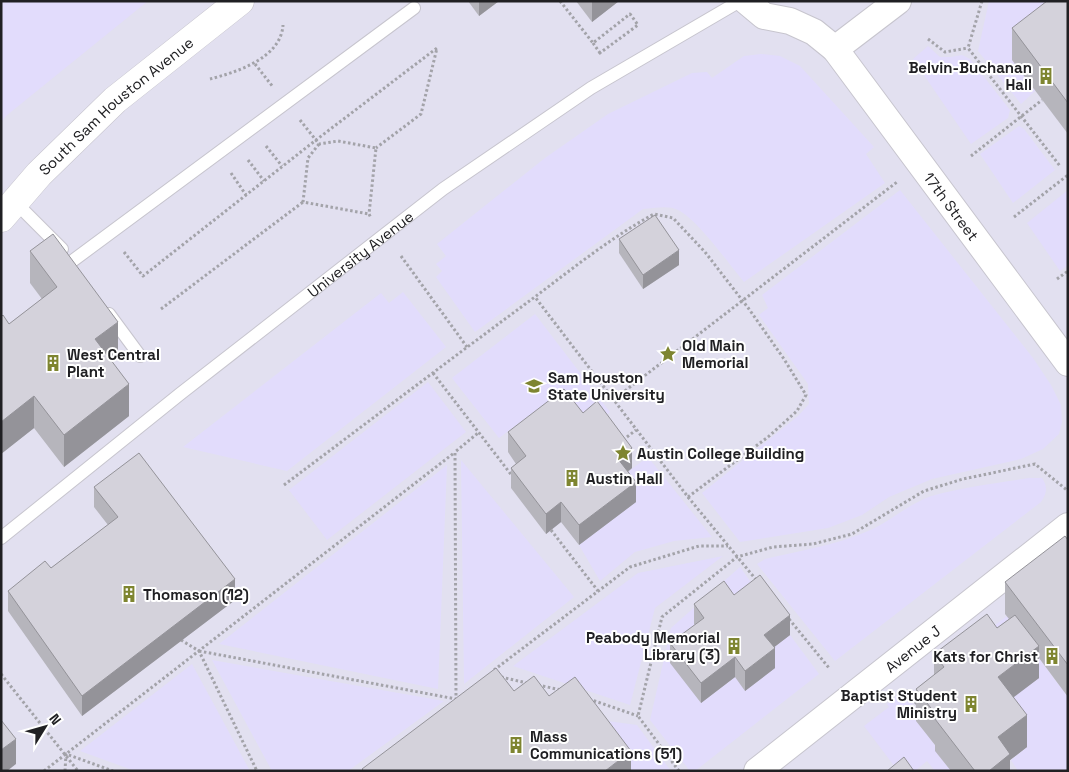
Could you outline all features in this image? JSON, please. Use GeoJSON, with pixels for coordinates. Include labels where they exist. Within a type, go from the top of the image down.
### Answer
{"type":"FeatureCollection","features":[{"type":"Feature","properties":{"kind":"main road","name":"South Sam Houston Avenue"},"geometry":{"type":"LineString","coordinates":[[8,210],[38,174],[115,100],[240,1]]}},
{"type":"Feature","properties":{"kind":"street"},"geometry":{"type":"LineString","coordinates":[[746,1],[764,16],[790,21],[814,32],[835,49],[898,1]]}},
{"type":"Feature","properties":{"kind":"street","name":"17th Street"},"geometry":{"type":"LineString","coordinates":[[835,49],[1068,363]]}},
{"type":"Feature","properties":{"kind":"street","name":"Avenue J"},"geometry":{"type":"LineString","coordinates":[[757,771],[1068,526]]}},
{"type":"Feature","properties":{"kind":"lane","name":"University Avenue"},"geometry":{"type":"LineString","coordinates":[[1,538],[180,394],[443,189],[591,88],[740,1]]}},
{"type":"Feature","properties":{"kind":"lane"},"geometry":{"type":"LineString","coordinates":[[8,210],[59,245],[74,266],[414,8]]}},
{"type":"Feature","properties":{"kind":"lane"},"geometry":{"type":"LineString","coordinates":[[100,301],[140,356]]}},
{"type":"Feature","properties":{"kind":"path"},"geometry":{"type":"LineString","coordinates":[[560,1],[616,74]]}},
{"type":"Feature","properties":{"kind":"path"},"geometry":{"type":"LineString","coordinates":[[968,48],[982,1]]}},
{"type":"Feature","properties":{"kind":"path"},"geometry":{"type":"LineString","coordinates":[[593,43],[630,14],[638,25],[600,53]]}},
{"type":"Feature","properties":{"kind":"path"},"geometry":{"type":"LineString","coordinates":[[210,79],[233,74],[255,64],[268,53],[283,34],[283,25]]}},
{"type":"Feature","properties":{"kind":"path"},"geometry":{"type":"LineString","coordinates":[[928,39],[945,52],[968,48]]}},
{"type":"Feature","properties":{"kind":"path"},"geometry":{"type":"LineString","coordinates":[[124,252],[143,276],[282,166],[437,48],[421,114],[376,148],[369,214],[374,221]]}},
{"type":"Feature","properties":{"kind":"path"},"geometry":{"type":"LineString","coordinates":[[968,48],[1060,166]]}},
{"type":"Feature","properties":{"kind":"path"},"geometry":{"type":"LineString","coordinates":[[255,64],[274,88]]}},
{"type":"Feature","properties":{"kind":"path"},"geometry":{"type":"LineString","coordinates":[[971,156],[1042,100]]}},
{"type":"Feature","properties":{"kind":"path"},"geometry":{"type":"LineString","coordinates":[[299,119],[319,144]]}},
{"type":"Feature","properties":{"kind":"path"},"geometry":{"type":"LineString","coordinates":[[161,309],[303,202],[308,158],[319,144],[338,141],[376,148]]}},
{"type":"Feature","properties":{"kind":"path"},"geometry":{"type":"LineString","coordinates":[[266,146],[282,166]]}},
{"type":"Feature","properties":{"kind":"path"},"geometry":{"type":"LineString","coordinates":[[248,160],[264,181]]}},
{"type":"Feature","properties":{"kind":"path"},"geometry":{"type":"LineString","coordinates":[[231,173],[246,195]]}},
{"type":"Feature","properties":{"kind":"path"},"geometry":{"type":"LineString","coordinates":[[1014,217],[1068,176]]}},
{"type":"Feature","properties":{"kind":"path"},"geometry":{"type":"LineString","coordinates":[[613,400],[904,177]]}},
{"type":"Feature","properties":{"kind":"path"},"geometry":{"type":"LineString","coordinates":[[303,202],[369,214]]}},
{"type":"Feature","properties":{"kind":"path"},"geometry":{"type":"LineString","coordinates":[[284,484],[631,226],[654,214],[673,218],[705,252],[784,359],[806,395],[797,412],[768,437],[688,497]]}},
{"type":"Feature","properties":{"kind":"path"},"geometry":{"type":"LineString","coordinates":[[401,256],[467,347]]}},
{"type":"Feature","properties":{"kind":"path"},"geometry":{"type":"LineString","coordinates":[[1057,279],[1068,271]]}},
{"type":"Feature","properties":{"kind":"path"},"geometry":{"type":"LineString","coordinates":[[535,297],[688,497],[761,586]]}},
{"type":"Feature","properties":{"kind":"path"},"geometry":{"type":"LineString","coordinates":[[433,373],[517,483]]}},
{"type":"Feature","properties":{"kind":"path"},"geometry":{"type":"LineString","coordinates":[[622,440],[636,430]]}},
{"type":"Feature","properties":{"kind":"path"},"geometry":{"type":"LineString","coordinates":[[44,771],[478,433]]}},
{"type":"Feature","properties":{"kind":"path"},"geometry":{"type":"LineString","coordinates":[[455,452],[456,699]]}},
{"type":"Feature","properties":{"kind":"path"},"geometry":{"type":"LineString","coordinates":[[638,716],[662,617],[737,557],[773,547],[813,544],[852,534],[924,491],[963,479],[1035,464],[1068,491]]}},
{"type":"Feature","properties":{"kind":"path"},"geometry":{"type":"LineString","coordinates":[[551,530],[598,591]]}},
{"type":"Feature","properties":{"kind":"path"},"geometry":{"type":"LineString","coordinates":[[488,674],[630,567],[699,546],[728,546]]}},
{"type":"Feature","properties":{"kind":"path"},"geometry":{"type":"LineString","coordinates":[[786,616],[829,668]]}},
{"type":"Feature","properties":{"kind":"path"},"geometry":{"type":"LineString","coordinates":[[182,640],[199,650],[456,699]]}},
{"type":"Feature","properties":{"kind":"path"},"geometry":{"type":"LineString","coordinates":[[199,650],[257,771]]}},
{"type":"Feature","properties":{"kind":"path"},"geometry":{"type":"LineString","coordinates":[[1,674],[78,771]]}},
{"type":"Feature","properties":{"kind":"path"},"geometry":{"type":"LineString","coordinates":[[498,676],[565,691]]}},
{"type":"Feature","properties":{"kind":"path"},"geometry":{"type":"LineString","coordinates":[[904,688],[920,707],[927,702]]}},
{"type":"Feature","properties":{"kind":"path"},"geometry":{"type":"LineString","coordinates":[[449,704],[462,694]]}},
{"type":"Feature","properties":{"kind":"path"},"geometry":{"type":"LineString","coordinates":[[583,697],[638,716],[679,771]]}},
{"type":"Feature","properties":{"kind":"path"},"geometry":{"type":"LineString","coordinates":[[65,771],[66,754]]}},
{"type":"Feature","properties":{"kind":"path"},"geometry":{"type":"LineString","coordinates":[[66,754],[113,771]]}},
{"type":"Feature","properties":{"kind":"shaded area","name":"Sam Houston State University"},"geometry":{"type":"Polygon","coordinates":[[[1,1],[1068,1],[1068,771],[1,771],[1,1]]]}},
{"type":"Feature","properties":{"kind":"shaded area"},"geometry":{"type":"Polygon","coordinates":[[[1,1],[148,1],[6,116],[1,123],[1,1]]]}},
{"type":"Feature","properties":{"kind":"shaded area"},"geometry":{"type":"Polygon","coordinates":[[[989,1],[1068,1],[1012,60],[1035,91],[1021,104],[978,51],[989,1]]]}},
{"type":"Feature","properties":{"kind":"shaded area"},"geometry":{"type":"Polygon","coordinates":[[[928,46],[940,57],[962,55],[970,59],[1010,110],[1008,118],[971,144],[913,59],[928,46]]]}},
{"type":"Feature","properties":{"kind":"shaded area"},"geometry":{"type":"Polygon","coordinates":[[[761,54],[780,56],[800,66],[874,147],[866,154],[885,183],[744,282],[703,232],[686,215],[670,208],[643,209],[475,332],[436,277],[442,271],[436,264],[446,256],[437,244],[545,158],[608,114],[692,73],[707,72],[712,78],[744,56],[761,54]]]}},
{"type":"Feature","properties":{"kind":"shaded area"},"geometry":{"type":"Polygon","coordinates":[[[1019,126],[1024,129],[1055,170],[1013,203],[980,154],[1019,126]]]}},
{"type":"Feature","properties":{"kind":"shaded area"},"geometry":{"type":"Polygon","coordinates":[[[900,190],[1033,358],[1051,385],[1061,405],[1062,422],[1059,434],[1043,449],[1021,459],[932,479],[889,497],[862,515],[828,528],[740,542],[702,493],[798,416],[809,404],[808,384],[759,315],[768,308],[762,295],[900,190]]]}},
{"type":"Feature","properties":{"kind":"shaded area"},"geometry":{"type":"Polygon","coordinates":[[[1068,190],[1068,265],[1060,271],[1027,223],[1068,190]]]}},
{"type":"Feature","properties":{"kind":"shaded area"},"geometry":{"type":"Polygon","coordinates":[[[403,292],[446,347],[287,471],[183,447],[381,293],[389,303],[403,292]]]}},
{"type":"Feature","properties":{"kind":"shaded area"},"geometry":{"type":"Polygon","coordinates":[[[535,314],[610,412],[583,433],[544,425],[534,412],[499,438],[452,378],[535,314]]]}},
{"type":"Feature","properties":{"kind":"shaded area"},"geometry":{"type":"Polygon","coordinates":[[[428,382],[466,432],[327,540],[289,490],[428,382]]]}},
{"type":"Feature","properties":{"kind":"shaded area"},"geometry":{"type":"Polygon","coordinates":[[[648,457],[712,537],[674,541],[635,552],[600,581],[579,545],[635,502],[618,479],[648,457]]]}},
{"type":"Feature","properties":{"kind":"shaded area"},"geometry":{"type":"Polygon","coordinates":[[[461,460],[574,597],[464,684],[461,460]]]}},
{"type":"Feature","properties":{"kind":"shaded area"},"geometry":{"type":"Polygon","coordinates":[[[447,465],[438,689],[219,644],[447,465]]]}},
{"type":"Feature","properties":{"kind":"shaded area"},"geometry":{"type":"Polygon","coordinates":[[[1029,478],[1042,478],[1044,481],[1046,490],[1041,502],[835,661],[757,564],[765,559],[856,536],[877,527],[917,502],[935,495],[970,487],[1029,478]]]}},
{"type":"Feature","properties":{"kind":"shaded area"},"geometry":{"type":"Polygon","coordinates":[[[723,556],[655,608],[630,705],[513,666],[638,573],[723,556]]]}},
{"type":"Feature","properties":{"kind":"shaded area"},"geometry":{"type":"Polygon","coordinates":[[[740,567],[760,595],[704,638],[701,703],[790,635],[819,674],[695,771],[690,771],[650,720],[671,628],[740,567]]]}},
{"type":"Feature","properties":{"kind":"shaded area"},"geometry":{"type":"Polygon","coordinates":[[[1007,616],[1068,697],[1068,771],[1018,771],[1011,760],[1027,747],[941,666],[1007,616]]]}},
{"type":"Feature","properties":{"kind":"shaded area"},"geometry":{"type":"Polygon","coordinates":[[[212,660],[444,701],[348,771],[272,771],[212,660]]]}},
{"type":"Feature","properties":{"kind":"shaded area"},"geometry":{"type":"Polygon","coordinates":[[[192,664],[250,771],[135,771],[80,751],[192,664]]]}},
{"type":"Feature","properties":{"kind":"shaded area"},"geometry":{"type":"Polygon","coordinates":[[[904,691],[913,703],[907,708],[938,749],[951,771],[935,771],[927,761],[915,771],[898,771],[864,726],[889,707],[887,704],[904,691]]]}},
{"type":"Feature","properties":{"kind":"shaded area"},"geometry":{"type":"Polygon","coordinates":[[[592,719],[637,725],[671,771],[631,771],[592,719]]]}},
{"type":"Feature","properties":{"kind":"building"},"geometry":{"type":"Polygon","coordinates":[[[1047,1],[1068,1],[1068,103],[1012,28],[1047,1]]]}},
{"type":"Feature","properties":{"kind":"building"},"geometry":{"type":"Polygon","coordinates":[[[655,215],[679,250],[643,275],[619,239],[655,215]]]}},
{"type":"Feature","properties":{"kind":"building","name":"West Central Plant"},"geometry":{"type":"Polygon","coordinates":[[[53,234],[118,322],[95,339],[129,384],[64,435],[34,396],[1,422],[1,317],[3,315],[9,324],[57,287],[30,251],[53,234]]]}},
{"type":"Feature","properties":{"kind":"building","name":"Austin Hall"},"geometry":{"type":"Polygon","coordinates":[[[564,389],[583,413],[597,401],[632,448],[618,459],[636,482],[579,525],[561,502],[546,514],[511,468],[526,456],[508,432],[564,389]]]}},
{"type":"Feature","properties":{"kind":"building","name":"Thomason (12)"},"geometry":{"type":"Polygon","coordinates":[[[139,453],[235,579],[82,696],[8,591],[45,561],[51,568],[118,517],[94,487],[139,453]]]}},
{"type":"Feature","properties":{"kind":"building"},"geometry":{"type":"Polygon","coordinates":[[[1065,536],[1068,540],[1068,665],[1005,582],[1065,536]]]}},
{"type":"Feature","properties":{"kind":"building","name":"Peabody Memorial Library (3)"},"geometry":{"type":"Polygon","coordinates":[[[760,575],[790,615],[764,635],[775,648],[745,671],[735,657],[701,683],[670,643],[704,618],[694,604],[724,581],[734,595],[760,575]]]}},
{"type":"Feature","properties":{"kind":"building","name":"Baptist Student Ministry"},"geometry":{"type":"Polygon","coordinates":[[[987,614],[997,628],[1015,615],[1039,646],[998,677],[1027,715],[998,737],[1010,754],[989,771],[975,771],[935,719],[938,717],[916,689],[944,667],[934,654],[987,614]]]}},
{"type":"Feature","properties":{"kind":"building","name":"Mass Communications (51)"},"geometry":{"type":"Polygon","coordinates":[[[496,668],[514,691],[534,676],[549,696],[575,677],[631,751],[605,771],[364,771],[362,769],[496,668]]]}},
{"type":"Feature","properties":{"kind":"building"},"geometry":{"type":"Polygon","coordinates":[[[1,720],[16,739],[1,750],[1,720]]]}},
{"type":"Feature","properties":{"kind":"building"},"geometry":{"type":"Polygon","coordinates":[[[904,757],[914,771],[887,771],[904,757]]]}},
{"type":"Feature","properties":{"kind":"place","name":"Belvin-Buchanan Hall"},"geometry":{"type":"Point","coordinates":[1046,76]}},
{"type":"Feature","properties":{"kind":"place","name":"Old Main Memorial"},"geometry":{"type":"Point","coordinates":[668,354]}},
{"type":"Feature","properties":{"kind":"place","name":"West Central Plant"},"geometry":{"type":"Point","coordinates":[53,363]}},
{"type":"Feature","properties":{"kind":"place","name":"Sam Houston State University"},"geometry":{"type":"Point","coordinates":[534,386]}},
{"type":"Feature","properties":{"kind":"place","name":"Austin College Building"},"geometry":{"type":"Point","coordinates":[623,453]}},
{"type":"Feature","properties":{"kind":"place","name":"Austin Hall"},"geometry":{"type":"Point","coordinates":[572,478]}},
{"type":"Feature","properties":{"kind":"place","name":"Thomason (12)"},"geometry":{"type":"Point","coordinates":[129,594]}},
{"type":"Feature","properties":{"kind":"place","name":"Peabody Memorial Library (3)"},"geometry":{"type":"Point","coordinates":[734,646]}},
{"type":"Feature","properties":{"kind":"place","name":"Kats for Christ"},"geometry":{"type":"Point","coordinates":[1052,656]}},
{"type":"Feature","properties":{"kind":"place","name":"Baptist Student Ministry"},"geometry":{"type":"Point","coordinates":[971,704]}},
{"type":"Feature","properties":{"kind":"place","name":"Mass Communications (51)"},"geometry":{"type":"Point","coordinates":[516,745]}}]}
